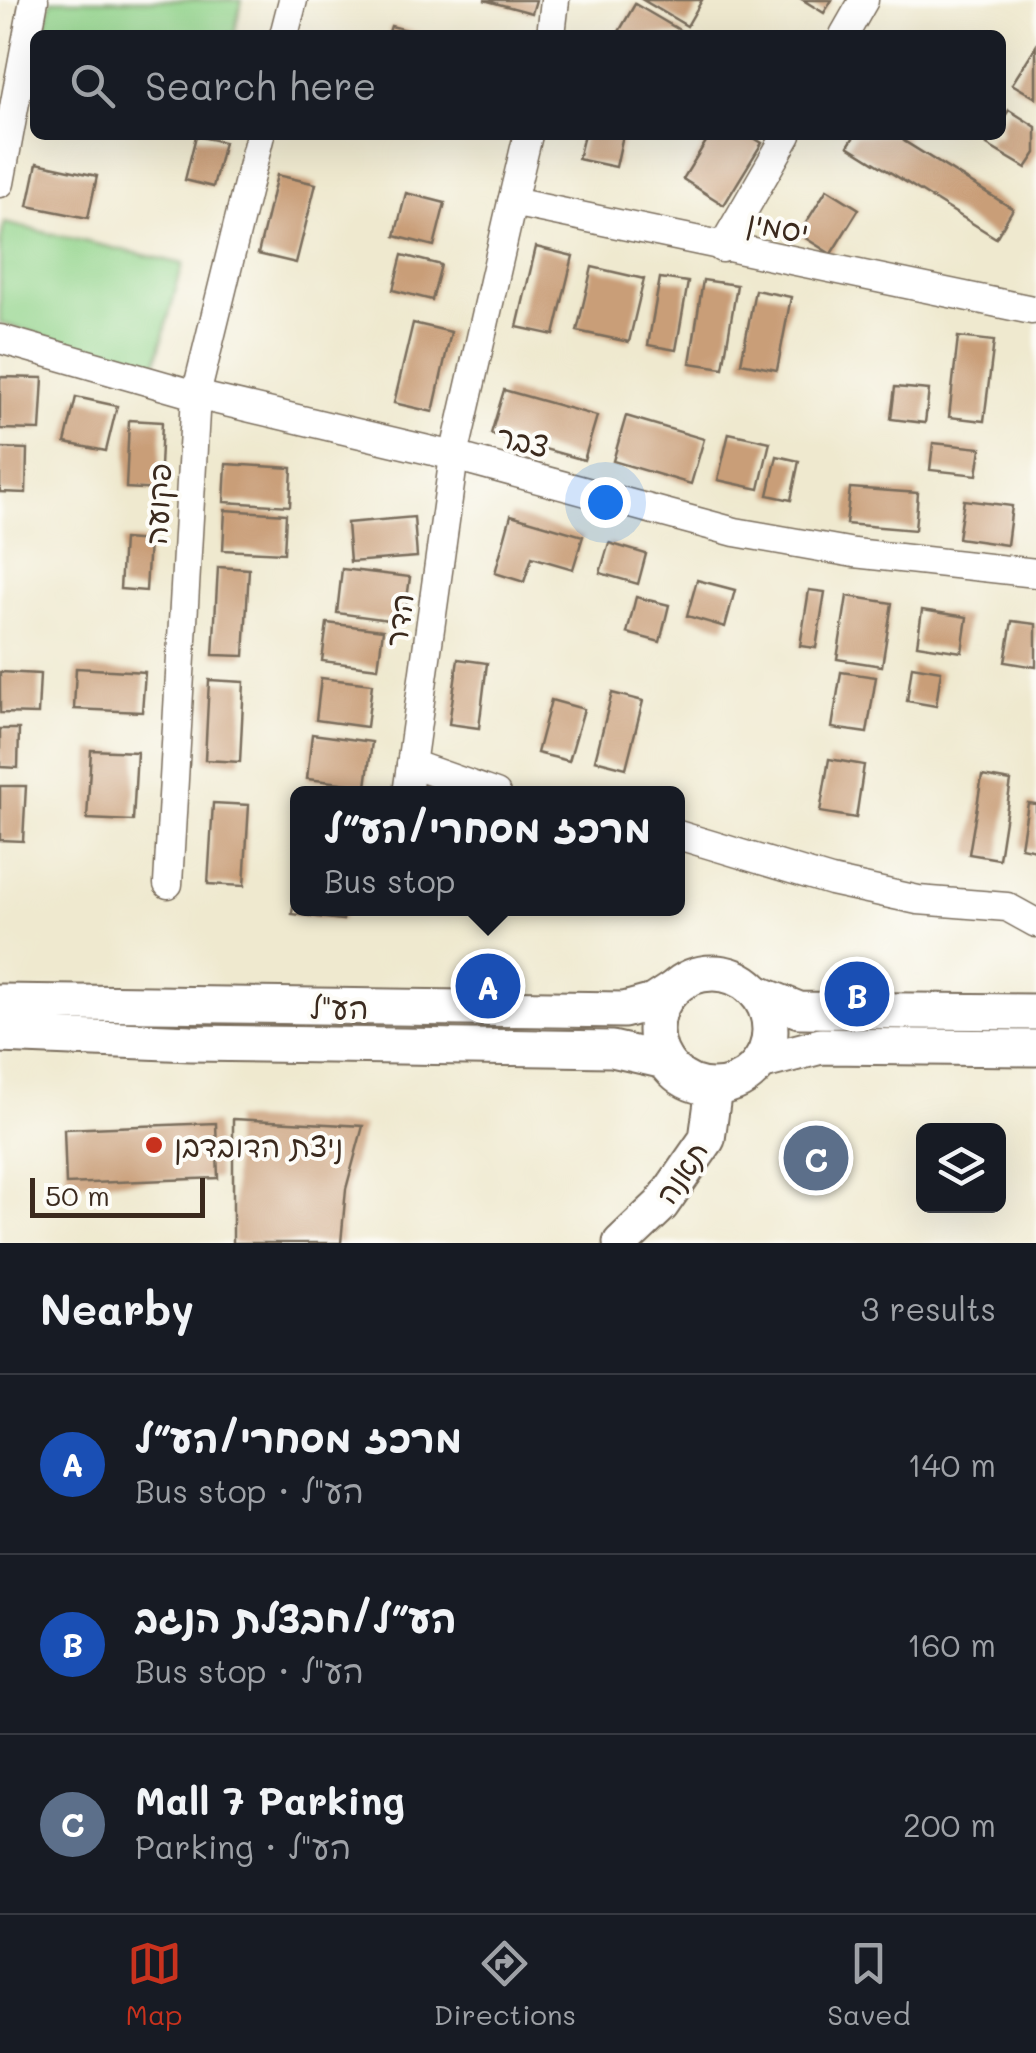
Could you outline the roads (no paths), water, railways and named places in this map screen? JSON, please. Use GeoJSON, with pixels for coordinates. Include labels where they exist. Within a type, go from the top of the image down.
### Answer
{"type":"FeatureCollection","features":[{"type":"Feature","properties":{"kind":"street"},"geometry":{"type":"LineString","coordinates":[[0,182],[34,0]]}},
{"type":"Feature","properties":{"kind":"street"},"geometry":{"type":"LineString","coordinates":[[285,30],[293,0]]}},
{"type":"Feature","properties":{"kind":"street"},"geometry":{"type":"LineString","coordinates":[[552,30],[555,0]]}},
{"type":"Feature","properties":{"kind":"street"},"geometry":{"type":"LineString","coordinates":[[847,30],[864,0]]}},
{"type":"Feature","properties":{"kind":"street","name":"פקועה"},"geometry":{"type":"LineString","coordinates":[[168,884],[196,396],[259,140]]}},
{"type":"Feature","properties":{"kind":"street"},"geometry":{"type":"LineString","coordinates":[[454,456],[527,140]]}},
{"type":"Feature","properties":{"kind":"street"},"geometry":{"type":"LineString","coordinates":[[722,248],[783,140]]}},
{"type":"Feature","properties":{"kind":"street","name":"יסמין"},"geometry":{"type":"LineString","coordinates":[[512,202],[1032,310]]}},
{"type":"Feature","properties":{"kind":"street","name":"צבר"},"geometry":{"type":"LineString","coordinates":[[0,339],[196,396],[454,456],[735,532],[854,553],[1036,572]]}},
{"type":"Feature","properties":{"kind":"street","name":"הדר"},"geometry":{"type":"LineString","coordinates":[[408,786],[454,456]]}},
{"type":"Feature","properties":{"kind":"street"},"geometry":{"type":"LineString","coordinates":[[411,764],[473,786]]}},
{"type":"Feature","properties":{"kind":"street"},"geometry":{"type":"LineString","coordinates":[[685,837],[831,881],[918,900],[1007,907],[1036,923]]}},
{"type":"Feature","properties":{"kind":"street"},"geometry":{"type":"LineString","coordinates":[[757,992],[770,1026],[768,1045],[748,1076],[714,1088],[694,1085],[664,1061],[655,1031],[664,1001],[688,978],[707,973],[742,980],[757,992],[798,1010],[1036,1012]]}},
{"type":"Feature","properties":{"kind":"street","name":"הע\"ל"},"geometry":{"type":"LineString","coordinates":[[0,1002],[624,1010],[653,1002],[673,989]]}},
{"type":"Feature","properties":{"kind":"street","name":"הע\"ל"},"geometry":{"type":"LineString","coordinates":[[0,1035],[191,1043],[612,1050],[664,1061]]}},
{"type":"Feature","properties":{"kind":"street"},"geometry":{"type":"LineString","coordinates":[[760,1062],[822,1046],[1036,1048]]}},
{"type":"Feature","properties":{"kind":"street","name":"תאנה"},"geometry":{"type":"LineString","coordinates":[[621,1243],[661,1204],[707,1138],[714,1088]]}},
{"type":"Feature","properties":{"kind":"place","name":"מרכז מסחרי/הע״ל"},"geometry":{"type":"Point","coordinates":[488,986]}},
{"type":"Feature","properties":{"kind":"place","name":"הע״ל/חבצלת הנגב"},"geometry":{"type":"Point","coordinates":[857,994]}},
{"type":"Feature","properties":{"kind":"place","name":"ניצת הדובדבן"},"geometry":{"type":"Point","coordinates":[154,1145]}},
{"type":"Feature","properties":{"kind":"place","name":"Mall 7 Parking"},"geometry":{"type":"Point","coordinates":[816,1158]}}]}
